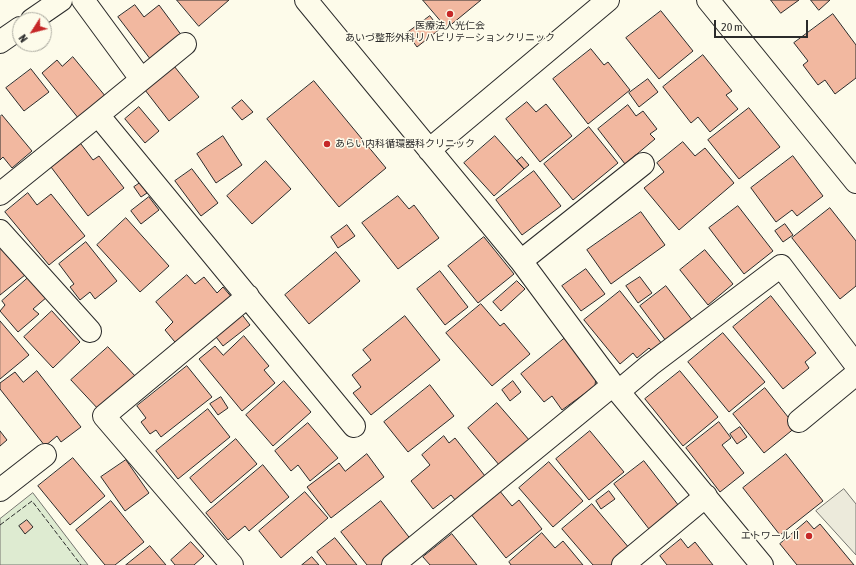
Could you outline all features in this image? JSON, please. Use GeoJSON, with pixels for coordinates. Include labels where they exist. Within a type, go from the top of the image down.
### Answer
{"type":"FeatureCollection","features":[{"type":"Feature","properties":{"kind":"street"},"geometry":{"type":"LineString","coordinates":[[44,12],[61,0]]}},
{"type":"Feature","properties":{"kind":"street"},"geometry":{"type":"LineString","coordinates":[[83,0],[141,79]]}},
{"type":"Feature","properties":{"kind":"street"},"geometry":{"type":"LineString","coordinates":[[306,0],[521,261],[616,388],[762,565]]}},
{"type":"Feature","properties":{"kind":"street"},"geometry":{"type":"LineString","coordinates":[[429,150],[608,0]]}},
{"type":"Feature","properties":{"kind":"street"},"geometry":{"type":"LineString","coordinates":[[708,0],[856,182]]}},
{"type":"Feature","properties":{"kind":"street"},"geometry":{"type":"LineString","coordinates":[[0,42],[12,34]]}},
{"type":"Feature","properties":{"kind":"street"},"geometry":{"type":"LineString","coordinates":[[0,194],[185,44]]}},
{"type":"Feature","properties":{"kind":"street"},"geometry":{"type":"LineString","coordinates":[[98,115],[354,426]]}},
{"type":"Feature","properties":{"kind":"street"},"geometry":{"type":"LineString","coordinates":[[521,261],[643,164]]}},
{"type":"Feature","properties":{"kind":"street"},"geometry":{"type":"LineString","coordinates":[[0,231],[90,331]]}},
{"type":"Feature","properties":{"kind":"street"},"geometry":{"type":"LineString","coordinates":[[393,565],[616,388],[650,365],[782,266],[856,365]]}},
{"type":"Feature","properties":{"kind":"street"},"geometry":{"type":"LineString","coordinates":[[232,565],[104,416],[248,296]]}},
{"type":"Feature","properties":{"kind":"street"},"geometry":{"type":"LineString","coordinates":[[799,421],[856,374]]}},
{"type":"Feature","properties":{"kind":"street"},"geometry":{"type":"LineString","coordinates":[[0,490],[45,455]]}},
{"type":"Feature","properties":{"kind":"street"},"geometry":{"type":"LineString","coordinates":[[623,565],[706,496]]}},
{"type":"Feature","properties":{"kind":"green space"},"geometry":{"type":"Polygon","coordinates":[[[33,493],[88,565],[0,565],[0,519],[33,493]]]}},
{"type":"Feature","properties":{"kind":"shaded area"},"geometry":{"type":"Polygon","coordinates":[[[844,489],[856,504],[856,555],[816,511],[844,489]]]}},
{"type":"Feature","properties":{"kind":"building"},"geometry":{"type":"Polygon","coordinates":[[[177,0],[229,0],[199,26],[177,0]]]}},
{"type":"Feature","properties":{"kind":"building","name":"医療法人光仁会 あいづ整形外科リハビリテーションクリニック"},"geometry":{"type":"Polygon","coordinates":[[[423,0],[481,0],[447,28],[423,0]]]}},
{"type":"Feature","properties":{"kind":"building"},"geometry":{"type":"Polygon","coordinates":[[[771,0],[799,0],[781,13],[771,0]]]}},
{"type":"Feature","properties":{"kind":"building"},"geometry":{"type":"Polygon","coordinates":[[[811,0],[830,0],[819,10],[811,0]]]}},
{"type":"Feature","properties":{"kind":"building"},"geometry":{"type":"Polygon","coordinates":[[[135,5],[144,17],[159,5],[182,36],[151,60],[118,17],[135,5]]]}},
{"type":"Feature","properties":{"kind":"building"},"geometry":{"type":"Polygon","coordinates":[[[661,11],[693,51],[659,79],[626,38],[661,11]]]}},
{"type":"Feature","properties":{"kind":"building"},"geometry":{"type":"Polygon","coordinates":[[[833,14],[856,45],[856,78],[835,94],[825,80],[818,85],[803,65],[808,61],[794,43],[833,14]]]}},
{"type":"Feature","properties":{"kind":"building"},"geometry":{"type":"Polygon","coordinates":[[[430,16],[440,29],[417,47],[407,33],[430,16]]]}},
{"type":"Feature","properties":{"kind":"building"},"geometry":{"type":"Polygon","coordinates":[[[591,49],[604,65],[608,62],[630,90],[588,124],[553,79],[591,49]]]}},
{"type":"Feature","properties":{"kind":"building"},"geometry":{"type":"Polygon","coordinates":[[[703,55],[732,91],[726,95],[738,109],[710,132],[698,117],[691,123],[663,87],[703,55]]]}},
{"type":"Feature","properties":{"kind":"building"},"geometry":{"type":"Polygon","coordinates":[[[73,57],[106,97],[79,119],[42,73],[57,60],[62,66],[73,57]]]}},
{"type":"Feature","properties":{"kind":"building"},"geometry":{"type":"Polygon","coordinates":[[[174,66],[199,97],[169,121],[145,90],[174,66]]]}},
{"type":"Feature","properties":{"kind":"building"},"geometry":{"type":"Polygon","coordinates":[[[31,69],[49,92],[24,111],[6,88],[31,69]]]}},
{"type":"Feature","properties":{"kind":"building"},"geometry":{"type":"Polygon","coordinates":[[[648,79],[658,92],[639,107],[629,93],[648,79]]]}},
{"type":"Feature","properties":{"kind":"building","name":"あらい内科循環器科クリニック"},"geometry":{"type":"Polygon","coordinates":[[[314,81],[386,168],[339,207],[267,119],[314,81]]]}},
{"type":"Feature","properties":{"kind":"building"},"geometry":{"type":"Polygon","coordinates":[[[242,100],[253,112],[242,120],[232,108],[242,100]]]}},
{"type":"Feature","properties":{"kind":"building"},"geometry":{"type":"Polygon","coordinates":[[[527,102],[536,112],[546,104],[572,136],[540,162],[506,119],[527,102]]]}},
{"type":"Feature","properties":{"kind":"building"},"geometry":{"type":"Polygon","coordinates":[[[628,105],[636,116],[643,111],[657,129],[650,134],[655,139],[625,164],[598,129],[628,105]]]}},
{"type":"Feature","properties":{"kind":"building"},"geometry":{"type":"Polygon","coordinates":[[[139,107],[159,131],[145,143],[125,119],[139,107]]]}},
{"type":"Feature","properties":{"kind":"building"},"geometry":{"type":"Polygon","coordinates":[[[749,108],[780,147],[739,179],[708,140],[749,108]]]}},
{"type":"Feature","properties":{"kind":"building"},"geometry":{"type":"Polygon","coordinates":[[[2,115],[32,151],[12,168],[3,157],[0,160],[0,117],[2,115]]]}},
{"type":"Feature","properties":{"kind":"building"},"geometry":{"type":"Polygon","coordinates":[[[589,127],[618,163],[573,200],[544,164],[589,127]]]}},
{"type":"Feature","properties":{"kind":"building"},"geometry":{"type":"Polygon","coordinates":[[[223,136],[242,165],[216,183],[197,154],[223,136]]]}},
{"type":"Feature","properties":{"kind":"building"},"geometry":{"type":"Polygon","coordinates":[[[495,136],[524,169],[494,196],[464,163],[495,136]]]}},
{"type":"Feature","properties":{"kind":"building"},"geometry":{"type":"Polygon","coordinates":[[[683,142],[695,156],[705,148],[734,183],[679,230],[644,188],[664,172],[657,163],[683,142]]]}},
{"type":"Feature","properties":{"kind":"building"},"geometry":{"type":"Polygon","coordinates":[[[81,144],[93,160],[99,156],[124,188],[88,216],[51,167],[81,144]]]}},
{"type":"Feature","properties":{"kind":"building"},"geometry":{"type":"Polygon","coordinates":[[[793,156],[823,196],[797,216],[792,210],[776,222],[751,188],[793,156]]]}},
{"type":"Feature","properties":{"kind":"building"},"geometry":{"type":"Polygon","coordinates":[[[522,157],[529,165],[524,169],[517,161],[522,157]]]}},
{"type":"Feature","properties":{"kind":"building"},"geometry":{"type":"Polygon","coordinates":[[[266,161],[291,189],[252,224],[227,196],[266,161]]]}},
{"type":"Feature","properties":{"kind":"building"},"geometry":{"type":"Polygon","coordinates":[[[192,169],[218,203],[201,216],[175,181],[192,169]]]}},
{"type":"Feature","properties":{"kind":"building"},"geometry":{"type":"Polygon","coordinates":[[[534,171],[561,206],[522,235],[496,200],[534,171]]]}},
{"type":"Feature","properties":{"kind":"building"},"geometry":{"type":"Polygon","coordinates":[[[140,183],[147,193],[141,197],[134,187],[140,183]]]}},
{"type":"Feature","properties":{"kind":"building"},"geometry":{"type":"Polygon","coordinates":[[[28,193],[37,205],[51,194],[85,236],[49,265],[5,212],[28,193]]]}},
{"type":"Feature","properties":{"kind":"building"},"geometry":{"type":"Polygon","coordinates":[[[398,196],[409,209],[414,205],[439,238],[398,269],[362,223],[398,196]]]}},
{"type":"Feature","properties":{"kind":"building"},"geometry":{"type":"Polygon","coordinates":[[[149,197],[159,210],[141,224],[131,211],[149,197]]]}},
{"type":"Feature","properties":{"kind":"building"},"geometry":{"type":"Polygon","coordinates":[[[738,206],[773,251],[744,274],[709,228],[738,206]]]}},
{"type":"Feature","properties":{"kind":"building"},"geometry":{"type":"Polygon","coordinates":[[[830,208],[856,241],[856,286],[840,299],[792,238],[830,208]]]}},
{"type":"Feature","properties":{"kind":"building"},"geometry":{"type":"Polygon","coordinates":[[[641,212],[665,245],[611,284],[587,250],[641,212]]]}},
{"type":"Feature","properties":{"kind":"building"},"geometry":{"type":"Polygon","coordinates":[[[126,218],[169,266],[140,292],[97,245],[126,218]]]}},
{"type":"Feature","properties":{"kind":"building"},"geometry":{"type":"Polygon","coordinates":[[[785,224],[793,235],[783,242],[775,231],[785,224]]]}},
{"type":"Feature","properties":{"kind":"building"},"geometry":{"type":"Polygon","coordinates":[[[347,225],[355,236],[338,248],[331,237],[347,225]]]}},
{"type":"Feature","properties":{"kind":"building"},"geometry":{"type":"Polygon","coordinates":[[[484,237],[514,274],[478,303],[448,266],[484,237]]]}},
{"type":"Feature","properties":{"kind":"building"},"geometry":{"type":"Polygon","coordinates":[[[86,242],[117,281],[95,299],[90,292],[80,300],[70,287],[74,284],[59,264],[86,242]]]}},
{"type":"Feature","properties":{"kind":"building"},"geometry":{"type":"Polygon","coordinates":[[[0,244],[25,275],[0,295],[0,244]]]}},
{"type":"Feature","properties":{"kind":"building"},"geometry":{"type":"Polygon","coordinates":[[[705,250],[733,284],[708,305],[680,270],[705,250]]]}},
{"type":"Feature","properties":{"kind":"building"},"geometry":{"type":"Polygon","coordinates":[[[336,252],[360,281],[309,324],[285,295],[336,252]]]}},
{"type":"Feature","properties":{"kind":"building"},"geometry":{"type":"Polygon","coordinates":[[[586,269],[605,294],[581,311],[562,286],[586,269]]]}},
{"type":"Feature","properties":{"kind":"building"},"geometry":{"type":"Polygon","coordinates":[[[440,271],[468,307],[445,325],[417,289],[440,271]]]}},
{"type":"Feature","properties":{"kind":"building"},"geometry":{"type":"Polygon","coordinates":[[[187,275],[195,284],[204,277],[217,293],[223,287],[234,300],[179,347],[165,330],[173,322],[156,302],[187,275]]]}},
{"type":"Feature","properties":{"kind":"building"},"geometry":{"type":"Polygon","coordinates":[[[29,277],[47,297],[33,309],[39,314],[18,332],[0,311],[5,305],[2,301],[29,277]]]}},
{"type":"Feature","properties":{"kind":"building"},"geometry":{"type":"Polygon","coordinates":[[[640,277],[652,293],[638,303],[626,286],[640,277]]]}},
{"type":"Feature","properties":{"kind":"building"},"geometry":{"type":"Polygon","coordinates":[[[517,281],[525,289],[501,311],[493,302],[517,281]]]}},
{"type":"Feature","properties":{"kind":"building"},"geometry":{"type":"Polygon","coordinates":[[[666,286],[693,321],[666,341],[640,306],[666,286]]]}},
{"type":"Feature","properties":{"kind":"building"},"geometry":{"type":"Polygon","coordinates":[[[620,291],[662,344],[653,352],[649,348],[637,358],[633,353],[620,364],[584,320],[620,291]]]}},
{"type":"Feature","properties":{"kind":"building"},"geometry":{"type":"Polygon","coordinates":[[[771,296],[816,353],[805,362],[809,368],[783,389],[733,327],[771,296]]]}},
{"type":"Feature","properties":{"kind":"building"},"geometry":{"type":"Polygon","coordinates":[[[481,304],[500,326],[504,323],[530,354],[492,386],[446,333],[481,304]]]}},
{"type":"Feature","properties":{"kind":"building"},"geometry":{"type":"Polygon","coordinates":[[[52,311],[80,342],[53,368],[24,337],[52,311]]]}},
{"type":"Feature","properties":{"kind":"building"},"geometry":{"type":"Polygon","coordinates":[[[240,312],[250,325],[223,346],[213,333],[240,312]]]}},
{"type":"Feature","properties":{"kind":"building"},"geometry":{"type":"Polygon","coordinates":[[[405,316],[440,360],[371,415],[353,393],[361,387],[352,375],[371,360],[363,350],[405,316]]]}},
{"type":"Feature","properties":{"kind":"building"},"geometry":{"type":"Polygon","coordinates":[[[0,321],[29,355],[0,379],[0,321]]]}},
{"type":"Feature","properties":{"kind":"building"},"geometry":{"type":"Polygon","coordinates":[[[723,333],[765,382],[729,412],[688,362],[723,333]]]}},
{"type":"Feature","properties":{"kind":"building"},"geometry":{"type":"Polygon","coordinates":[[[244,336],[269,366],[264,370],[275,383],[242,411],[199,359],[215,346],[223,355],[244,336]]]}},
{"type":"Feature","properties":{"kind":"building"},"geometry":{"type":"Polygon","coordinates":[[[565,338],[596,376],[595,386],[562,410],[552,396],[544,402],[521,374],[565,338]]]}},
{"type":"Feature","properties":{"kind":"building"},"geometry":{"type":"Polygon","coordinates":[[[108,347],[136,377],[100,411],[71,380],[108,347]]]}},
{"type":"Feature","properties":{"kind":"building"},"geometry":{"type":"Polygon","coordinates":[[[187,366],[212,397],[161,437],[156,430],[150,434],[141,422],[146,418],[137,406],[187,366]]]}},
{"type":"Feature","properties":{"kind":"building"},"geometry":{"type":"Polygon","coordinates":[[[37,371],[81,427],[61,442],[57,436],[45,446],[0,389],[0,383],[15,372],[23,382],[37,371]]]}},
{"type":"Feature","properties":{"kind":"building"},"geometry":{"type":"Polygon","coordinates":[[[680,371],[718,417],[683,446],[645,399],[680,371]]]}},
{"type":"Feature","properties":{"kind":"building"},"geometry":{"type":"Polygon","coordinates":[[[284,381],[311,412],[273,446],[246,415],[284,381]]]}},
{"type":"Feature","properties":{"kind":"building"},"geometry":{"type":"Polygon","coordinates":[[[513,381],[521,392],[510,401],[502,390],[513,381]]]}},
{"type":"Feature","properties":{"kind":"building"},"geometry":{"type":"Polygon","coordinates":[[[430,385],[454,416],[408,452],[384,422],[430,385]]]}},
{"type":"Feature","properties":{"kind":"building"},"geometry":{"type":"Polygon","coordinates":[[[765,388],[796,427],[764,453],[733,414],[765,388]]]}},
{"type":"Feature","properties":{"kind":"building"},"geometry":{"type":"Polygon","coordinates":[[[221,397],[228,408],[218,415],[210,404],[221,397]]]}},
{"type":"Feature","properties":{"kind":"building"},"geometry":{"type":"Polygon","coordinates":[[[497,403],[530,441],[500,466],[468,428],[497,403]]]}},
{"type":"Feature","properties":{"kind":"building"},"geometry":{"type":"Polygon","coordinates":[[[208,409],[230,437],[178,479],[156,451],[208,409]]]}},
{"type":"Feature","properties":{"kind":"building"},"geometry":{"type":"Polygon","coordinates":[[[719,422],[731,438],[722,445],[744,473],[720,492],[686,448],[719,422]]]}},
{"type":"Feature","properties":{"kind":"building"},"geometry":{"type":"Polygon","coordinates":[[[308,423],[338,458],[310,481],[298,465],[291,471],[275,451],[308,423]]]}},
{"type":"Feature","properties":{"kind":"building"},"geometry":{"type":"Polygon","coordinates":[[[740,427],[747,437],[737,444],[730,434],[740,427]]]}},
{"type":"Feature","properties":{"kind":"building"},"geometry":{"type":"Polygon","coordinates":[[[0,431],[7,440],[0,446],[0,431]]]}},
{"type":"Feature","properties":{"kind":"building"},"geometry":{"type":"Polygon","coordinates":[[[590,431],[624,472],[589,500],[556,459],[590,431]]]}},
{"type":"Feature","properties":{"kind":"building"},"geometry":{"type":"Polygon","coordinates":[[[444,436],[449,443],[455,438],[485,476],[456,501],[451,495],[433,509],[411,481],[430,465],[422,455],[444,436]]]}},
{"type":"Feature","properties":{"kind":"building"},"geometry":{"type":"Polygon","coordinates":[[[236,439],[257,464],[211,503],[190,478],[236,439]]]}},
{"type":"Feature","properties":{"kind":"building"},"geometry":{"type":"Polygon","coordinates":[[[367,454],[384,477],[331,518],[307,487],[339,463],[345,471],[367,454]]]}},
{"type":"Feature","properties":{"kind":"building"},"geometry":{"type":"Polygon","coordinates":[[[786,454],[823,501],[780,535],[743,488],[786,454]]]}},
{"type":"Feature","properties":{"kind":"building"},"geometry":{"type":"Polygon","coordinates":[[[73,458],[105,496],[70,525],[38,486],[73,458]]]}},
{"type":"Feature","properties":{"kind":"building"},"geometry":{"type":"Polygon","coordinates":[[[126,460],[149,493],[125,511],[101,477],[126,460]]]}},
{"type":"Feature","properties":{"kind":"building"},"geometry":{"type":"Polygon","coordinates":[[[644,461],[679,506],[649,529],[614,484],[644,461]]]}},
{"type":"Feature","properties":{"kind":"building"},"geometry":{"type":"Polygon","coordinates":[[[549,462],[583,501],[553,527],[519,488],[549,462]]]}},
{"type":"Feature","properties":{"kind":"building"},"geometry":{"type":"Polygon","coordinates":[[[263,465],[289,497],[249,531],[245,526],[228,540],[206,513],[263,465]]]}},
{"type":"Feature","properties":{"kind":"building"},"geometry":{"type":"Polygon","coordinates":[[[499,490],[512,506],[519,500],[542,529],[506,558],[470,513],[499,490]]]}},
{"type":"Feature","properties":{"kind":"building"},"geometry":{"type":"Polygon","coordinates":[[[609,491],[615,499],[601,509],[596,501],[609,491]]]}},
{"type":"Feature","properties":{"kind":"building"},"geometry":{"type":"Polygon","coordinates":[[[305,492],[328,518],[281,558],[259,531],[305,492]]]}},
{"type":"Feature","properties":{"kind":"building"},"geometry":{"type":"Polygon","coordinates":[[[111,501],[144,542],[115,565],[105,565],[76,530],[111,501]]]}},
{"type":"Feature","properties":{"kind":"building"},"geometry":{"type":"Polygon","coordinates":[[[381,501],[412,541],[381,565],[367,565],[341,532],[381,501]]]}},
{"type":"Feature","properties":{"kind":"building"},"geometry":{"type":"Polygon","coordinates":[[[592,504],[630,549],[611,565],[593,565],[562,529],[592,504]]]}},
{"type":"Feature","properties":{"kind":"building"},"geometry":{"type":"Polygon","coordinates":[[[27,520],[33,527],[25,534],[19,526],[27,520]]]}},
{"type":"Feature","properties":{"kind":"building","name":"エトワールⅡ"},"geometry":{"type":"Polygon","coordinates":[[[807,521],[814,529],[820,524],[854,565],[797,565],[780,544],[807,521]]]}},
{"type":"Feature","properties":{"kind":"building"},"geometry":{"type":"Polygon","coordinates":[[[542,533],[555,548],[563,541],[583,565],[511,565],[509,562],[542,533]]]}},
{"type":"Feature","properties":{"kind":"building"},"geometry":{"type":"Polygon","coordinates":[[[452,534],[477,565],[430,565],[423,557],[452,534]]]}},
{"type":"Feature","properties":{"kind":"building"},"geometry":{"type":"Polygon","coordinates":[[[335,538],[357,565],[327,565],[317,552],[335,538]]]}},
{"type":"Feature","properties":{"kind":"building"},"geometry":{"type":"Polygon","coordinates":[[[681,539],[688,548],[695,542],[713,565],[667,565],[660,556],[681,539]]]}},
{"type":"Feature","properties":{"kind":"building"},"geometry":{"type":"Polygon","coordinates":[[[191,542],[204,556],[194,565],[175,565],[171,560],[191,542]]]}},
{"type":"Feature","properties":{"kind":"building"},"geometry":{"type":"Polygon","coordinates":[[[150,546],[166,565],[126,565],[150,546]]]}},
{"type":"Feature","properties":{"kind":"building"},"geometry":{"type":"Polygon","coordinates":[[[312,557],[319,565],[302,565],[312,557]]]}},
{"type":"Feature","properties":{"kind":"fence"},"geometry":{"type":"LineString","coordinates":[[0,525],[32,501],[81,565]]}},
{"type":"Feature","properties":{"kind":"place","name":"医療法人光仁会 あいづ整形外科リハビリテーションクリニック"},"geometry":{"type":"Point","coordinates":[450,14]}},
{"type":"Feature","properties":{"kind":"place","name":"あらい内科循環器科クリニック"},"geometry":{"type":"Point","coordinates":[327,144]}},
{"type":"Feature","properties":{"kind":"place","name":"エトワールⅡ"},"geometry":{"type":"Point","coordinates":[809,536]}}]}
